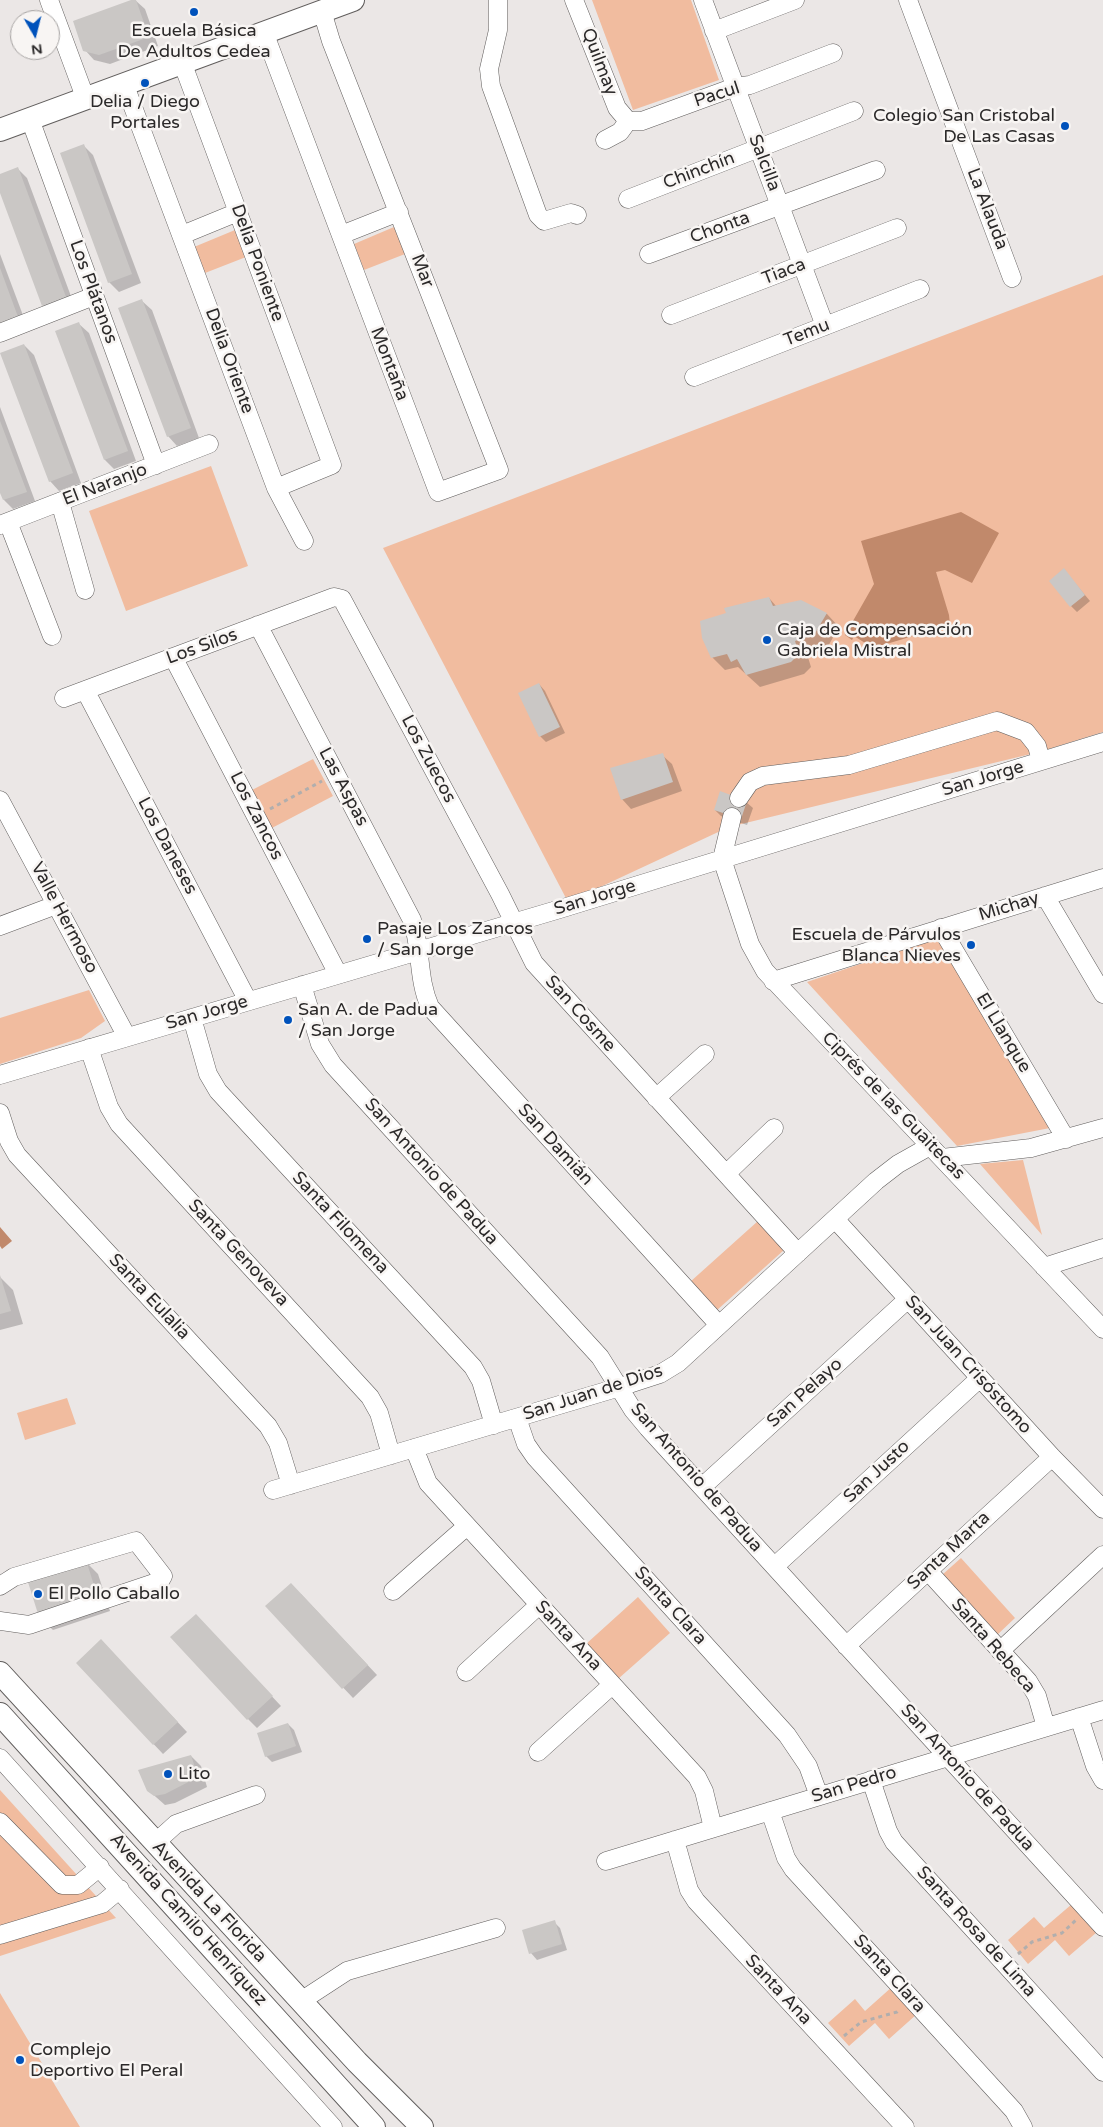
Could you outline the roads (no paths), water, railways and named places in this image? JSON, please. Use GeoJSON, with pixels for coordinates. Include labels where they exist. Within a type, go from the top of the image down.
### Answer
{"type":"FeatureCollection","features":[{"type":"Feature","properties":{"kind":"main road"},"geometry":{"type":"LineString","coordinates":[[0,130],[353,0]]}},
{"type":"Feature","properties":{"kind":"main road","name":"Avenida La Florida"},"geometry":{"type":"LineString","coordinates":[[0,1673],[301,2001],[422,2127]]}},
{"type":"Feature","properties":{"kind":"main road","name":"Avenida Camilo Henríquez"},"geometry":{"type":"LineString","coordinates":[[0,1714],[374,2127]]}},
{"type":"Feature","properties":{"kind":"street"},"geometry":{"type":"LineString","coordinates":[[49,0],[85,98]]}},
{"type":"Feature","properties":{"kind":"street"},"geometry":{"type":"LineString","coordinates":[[498,0],[498,30],[489,69],[495,99],[538,215],[544,221],[571,213],[577,215]]}},
{"type":"Feature","properties":{"kind":"street","name":"Quilmay"},"geometry":{"type":"LineString","coordinates":[[574,0],[617,108],[628,121]]}},
{"type":"Feature","properties":{"kind":"street","name":"Salcilla"},"geometry":{"type":"LineString","coordinates":[[703,0],[825,326]]}},
{"type":"Feature","properties":{"kind":"street"},"geometry":{"type":"LineString","coordinates":[[714,31],[795,0]]}},
{"type":"Feature","properties":{"kind":"street","name":"La Alauda"},"geometry":{"type":"LineString","coordinates":[[908,0],[1012,278]]}},
{"type":"Feature","properties":{"kind":"street","name":"Mar"},"geometry":{"type":"LineString","coordinates":[[322,11],[499,470],[438,492]]}},
{"type":"Feature","properties":{"kind":"street","name":"Montaña"},"geometry":{"type":"LineString","coordinates":[[264,32],[438,492]]}},
{"type":"Feature","properties":{"kind":"street","name":"Pacul"},"geometry":{"type":"LineString","coordinates":[[628,121],[642,121],[735,87],[750,85],[833,53]]}},
{"type":"Feature","properties":{"kind":"street","name":"Delia Poniente"},"geometry":{"type":"LineString","coordinates":[[182,62],[332,465],[276,488]]}},
{"type":"Feature","properties":{"kind":"street","name":"Delia Oriente"},"geometry":{"type":"LineString","coordinates":[[124,83],[276,488],[304,541]]}},
{"type":"Feature","properties":{"kind":"street","name":"Chinchín"},"geometry":{"type":"LineString","coordinates":[[628,199],[854,111]]}},
{"type":"Feature","properties":{"kind":"street","name":"Los Plátanos"},"geometry":{"type":"LineString","coordinates":[[30,119],[156,465]]}},
{"type":"Feature","properties":{"kind":"street"},"geometry":{"type":"LineString","coordinates":[[605,140],[620,132],[628,121]]}},
{"type":"Feature","properties":{"kind":"street","name":"Chonta"},"geometry":{"type":"LineString","coordinates":[[649,254],[876,170]]}},
{"type":"Feature","properties":{"kind":"street"},"geometry":{"type":"LineString","coordinates":[[182,235],[238,212]]}},
{"type":"Feature","properties":{"kind":"street"},"geometry":{"type":"LineString","coordinates":[[341,236],[398,212]]}},
{"type":"Feature","properties":{"kind":"street","name":"Tiaca"},"geometry":{"type":"LineString","coordinates":[[671,316],[897,228]]}},
{"type":"Feature","properties":{"kind":"street","name":"Temu"},"geometry":{"type":"LineString","coordinates":[[694,377],[920,289]]}},
{"type":"Feature","properties":{"kind":"street"},"geometry":{"type":"LineString","coordinates":[[0,333],[94,296]]}},
{"type":"Feature","properties":{"kind":"street","name":"El Naranjo"},"geometry":{"type":"LineString","coordinates":[[4,524],[209,444]]}},
{"type":"Feature","properties":{"kind":"street"},"geometry":{"type":"LineString","coordinates":[[60,502],[85,590]]}},
{"type":"Feature","properties":{"kind":"street"},"geometry":{"type":"LineString","coordinates":[[4,524],[52,636]]}},
{"type":"Feature","properties":{"kind":"street","name":"Los Silos"},"geometry":{"type":"LineString","coordinates":[[64,698],[334,597],[339,597]]}},
{"type":"Feature","properties":{"kind":"street","name":"Los Zuecos"},"geometry":{"type":"LineString","coordinates":[[339,597],[343,601],[515,922]]}},
{"type":"Feature","properties":{"kind":"street","name":"Las Aspas"},"geometry":{"type":"LineString","coordinates":[[258,626],[412,920],[417,951]]}},
{"type":"Feature","properties":{"kind":"street","name":"Los Zancos"},"geometry":{"type":"LineString","coordinates":[[173,657],[338,974]]}},
{"type":"Feature","properties":{"kind":"street","name":"Los Daneses"},"geometry":{"type":"LineString","coordinates":[[85,690],[248,1001]]}},
{"type":"Feature","properties":{"kind":"street"},"geometry":{"type":"LineString","coordinates":[[739,798],[750,782],[763,776],[849,765],[997,721],[1026,732],[1037,746],[1041,761]]}},
{"type":"Feature","properties":{"kind":"street","name":"San Jorge"},"geometry":{"type":"LineString","coordinates":[[0,1075],[515,922],[1103,742]]}},
{"type":"Feature","properties":{"kind":"street","name":"Valle Hermoso"},"geometry":{"type":"LineString","coordinates":[[0,800],[127,1037]]}},
{"type":"Feature","properties":{"kind":"street"},"geometry":{"type":"LineString","coordinates":[[722,859],[732,816]]}},
{"type":"Feature","properties":{"kind":"street","name":"Ciprés de las Guaitecas"},"geometry":{"type":"LineString","coordinates":[[722,859],[750,944],[773,980],[1103,1329]]}},
{"type":"Feature","properties":{"kind":"street","name":"Michay"},"geometry":{"type":"LineString","coordinates":[[773,980],[1103,878]]}},
{"type":"Feature","properties":{"kind":"street"},"geometry":{"type":"LineString","coordinates":[[1045,896],[1103,994]]}},
{"type":"Feature","properties":{"kind":"street"},"geometry":{"type":"LineString","coordinates":[[0,926],[56,905]]}},
{"type":"Feature","properties":{"kind":"street","name":"San Cosme"},"geometry":{"type":"LineString","coordinates":[[515,922],[534,963],[541,972],[798,1253]]}},
{"type":"Feature","properties":{"kind":"street","name":"El Llanque"},"geometry":{"type":"LineString","coordinates":[[940,928],[1066,1139]]}},
{"type":"Feature","properties":{"kind":"street","name":"San Damián"},"geometry":{"type":"LineString","coordinates":[[417,951],[424,993],[435,1014],[719,1325]]}},
{"type":"Feature","properties":{"kind":"street","name":"San Antonio de Padua"},"geometry":{"type":"LineString","coordinates":[[302,985],[320,1044],[333,1065],[600,1357],[648,1428],[1103,1927]]}},
{"type":"Feature","properties":{"kind":"street","name":"Santa Filomena"},"geometry":{"type":"LineString","coordinates":[[192,1018],[208,1074],[218,1091],[473,1367],[481,1381],[494,1425]]}},
{"type":"Feature","properties":{"kind":"street","name":"Santa Genoveva"},"geometry":{"type":"LineString","coordinates":[[89,1048],[115,1119],[370,1397],[378,1413],[391,1455]]}},
{"type":"Feature","properties":{"kind":"street"},"geometry":{"type":"LineString","coordinates":[[656,1098],[705,1054]]}},
{"type":"Feature","properties":{"kind":"street","name":"Santa Eulalia"},"geometry":{"type":"LineString","coordinates":[[0,1113],[9,1141],[17,1155],[268,1426],[278,1443],[291,1485]]}},
{"type":"Feature","properties":{"kind":"street"},"geometry":{"type":"LineString","coordinates":[[726,1174],[774,1128]]}},
{"type":"Feature","properties":{"kind":"street","name":"San Juan de Dios"},"geometry":{"type":"LineString","coordinates":[[273,1490],[620,1387],[672,1367],[887,1172],[936,1152],[1014,1151],[1103,1128]]}},
{"type":"Feature","properties":{"kind":"street","name":"San Juan Crisóstomo"},"geometry":{"type":"LineString","coordinates":[[835,1219],[1052,1457],[1103,1509]]}},
{"type":"Feature","properties":{"kind":"street"},"geometry":{"type":"LineString","coordinates":[[1044,1266],[1103,1248]]}},
{"type":"Feature","properties":{"kind":"street","name":"San Pelayo"},"geometry":{"type":"LineString","coordinates":[[702,1487],[908,1299]]}},
{"type":"Feature","properties":{"kind":"street","name":"San Justo"},"geometry":{"type":"LineString","coordinates":[[775,1566],[980,1378]]}},
{"type":"Feature","properties":{"kind":"street","name":"Santa Clara"},"geometry":{"type":"LineString","coordinates":[[517,1418],[526,1444],[534,1457],[787,1735],[808,1766],[819,1796]]}},
{"type":"Feature","properties":{"kind":"street","name":"Santa Ana"},"geometry":{"type":"LineString","coordinates":[[414,1448],[428,1483],[697,1777],[704,1791],[713,1828]]}},
{"type":"Feature","properties":{"kind":"street","name":"Santa Marta"},"geometry":{"type":"LineString","coordinates":[[846,1646],[1052,1457]]}},
{"type":"Feature","properties":{"kind":"street"},"geometry":{"type":"LineString","coordinates":[[393,1591],[467,1526]]}},
{"type":"Feature","properties":{"kind":"street"},"geometry":{"type":"LineString","coordinates":[[0,1586],[14,1577],[136,1541],[162,1576],[160,1581],[29,1625],[0,1621]]}},
{"type":"Feature","properties":{"kind":"street"},"geometry":{"type":"LineString","coordinates":[[1000,1650],[1103,1555]]}},
{"type":"Feature","properties":{"kind":"street","name":"Santa Rebeca"},"geometry":{"type":"LineString","coordinates":[[928,1571],[1033,1688],[1046,1727]]}},
{"type":"Feature","properties":{"kind":"street"},"geometry":{"type":"LineString","coordinates":[[466,1672],[539,1605]]}},
{"type":"Feature","properties":{"kind":"street"},"geometry":{"type":"LineString","coordinates":[[538,1752],[612,1685]]}},
{"type":"Feature","properties":{"kind":"street","name":"San Pedro"},"geometry":{"type":"LineString","coordinates":[[606,1861],[1103,1710]]}},
{"type":"Feature","properties":{"kind":"street"},"geometry":{"type":"LineString","coordinates":[[1079,1717],[1095,1766],[1103,1780]]}},
{"type":"Feature","properties":{"kind":"street","name":"Avenida Camilo Henríquez"},"geometry":{"type":"LineString","coordinates":[[0,1758],[333,2127]]}},
{"type":"Feature","properties":{"kind":"street","name":"Santa Rosa de Lima"},"geometry":{"type":"LineString","coordinates":[[872,1780],[888,1831],[894,1842],[1103,2072]]}},
{"type":"Feature","properties":{"kind":"street"},"geometry":{"type":"LineString","coordinates":[[155,1843],[176,1824],[256,1795]]}},
{"type":"Feature","properties":{"kind":"street","name":"Santa Clara"},"geometry":{"type":"LineString","coordinates":[[770,1811],[789,1864],[1014,2110],[1023,2127]]}},
{"type":"Feature","properties":{"kind":"street"},"geometry":{"type":"LineString","coordinates":[[0,1822],[62,1885],[78,1885],[100,1867]]}},
{"type":"Feature","properties":{"kind":"street","name":"Santa Ana"},"geometry":{"type":"LineString","coordinates":[[675,1840],[689,1890],[696,1901],[904,2127]]}},
{"type":"Feature","properties":{"kind":"street"},"geometry":{"type":"LineString","coordinates":[[0,1935],[102,1904],[120,1889]]}},
{"type":"Feature","properties":{"kind":"street"},"geometry":{"type":"LineString","coordinates":[[301,2001],[346,1970],[496,1928]]}},
{"type":"Feature","properties":{"kind":"place","name":"Escuela Básica De Adultos Cedea"},"geometry":{"type":"Point","coordinates":[194,12]}},
{"type":"Feature","properties":{"kind":"place","name":"Delia / Diego Portales"},"geometry":{"type":"Point","coordinates":[145,83]}},
{"type":"Feature","properties":{"kind":"place","name":"Colegio San Cristobal De Las Casas"},"geometry":{"type":"Point","coordinates":[1065,126]}},
{"type":"Feature","properties":{"kind":"place","name":"Caja de Compensación Gabriela Mistral"},"geometry":{"type":"Point","coordinates":[767,640]}},
{"type":"Feature","properties":{"kind":"place","name":"Pasaje Los Zancos / San Jorge"},"geometry":{"type":"Point","coordinates":[367,939]}},
{"type":"Feature","properties":{"kind":"place","name":"Escuela de Párvulos Blanca Nieves"},"geometry":{"type":"Point","coordinates":[971,945]}},
{"type":"Feature","properties":{"kind":"place","name":"San A. de Padua / San Jorge"},"geometry":{"type":"Point","coordinates":[288,1020]}},
{"type":"Feature","properties":{"kind":"place","name":"El Pollo Caballo"},"geometry":{"type":"Point","coordinates":[38,1594]}},
{"type":"Feature","properties":{"kind":"place","name":"Lito"},"geometry":{"type":"Point","coordinates":[168,1774]}},
{"type":"Feature","properties":{"kind":"place","name":"Complejo Deportivo El Peral"},"geometry":{"type":"Point","coordinates":[20,2060]}}]}
